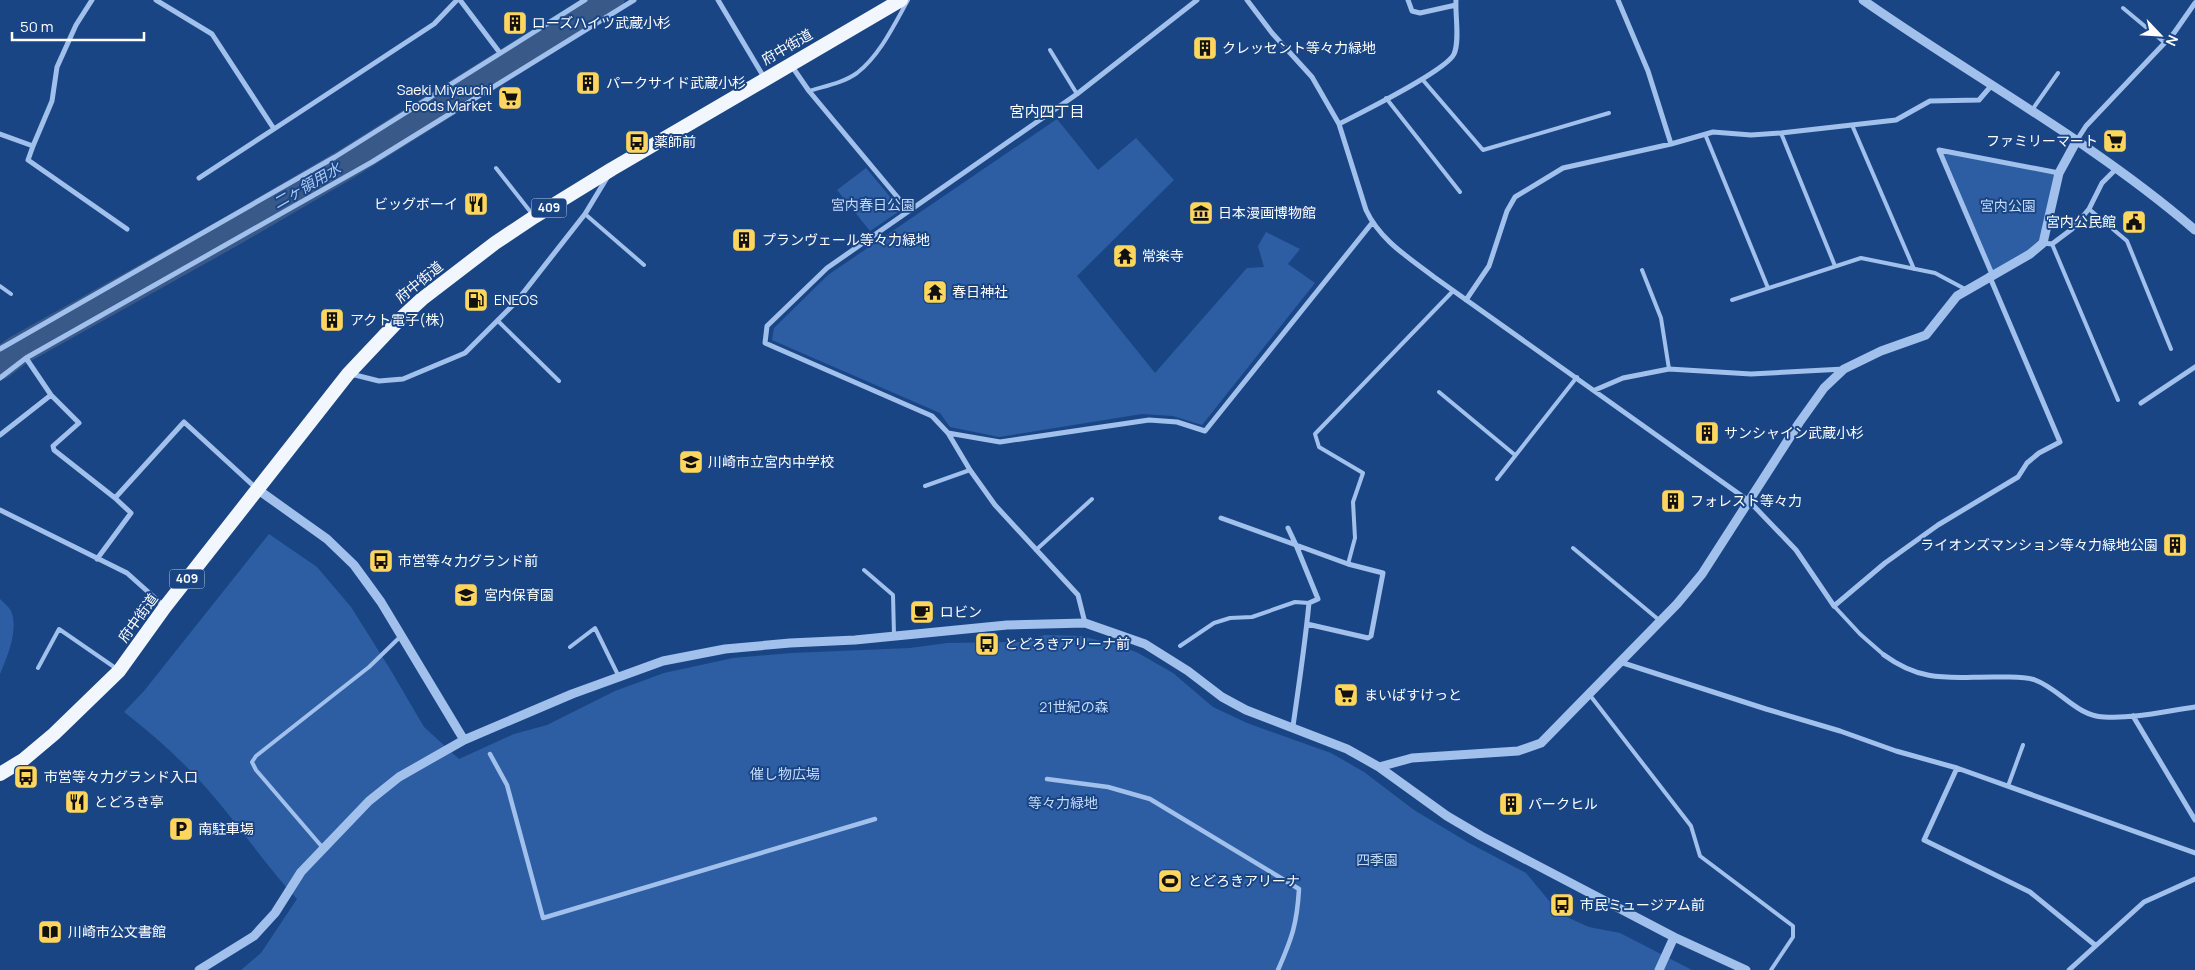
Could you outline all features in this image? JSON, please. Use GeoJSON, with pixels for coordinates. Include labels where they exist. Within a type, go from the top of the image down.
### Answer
{"type":"FeatureCollection","features":[{"type":"Feature","properties":{"kind":"highway","name":"府中街道"},"geometry":{"type":"LineString","coordinates":[[0,774],[23,760],[54,734],[119,671],[165,607],[348,374],[398,320],[422,299],[495,243],[534,217],[612,169],[901,0]]}},
{"type":"Feature","properties":{"kind":"street"},"geometry":{"type":"LineString","coordinates":[[92,0],[76,24],[56,67],[52,100],[28,160],[128,229]]}},
{"type":"Feature","properties":{"kind":"street"},"geometry":{"type":"LineString","coordinates":[[156,0],[212,34],[274,129]]}},
{"type":"Feature","properties":{"kind":"street"},"geometry":{"type":"LineString","coordinates":[[199,178],[434,24],[459,0],[500,53]]}},
{"type":"Feature","properties":{"kind":"street"},"geometry":{"type":"LineString","coordinates":[[0,349],[335,157],[585,0]]}},
{"type":"Feature","properties":{"kind":"street"},"geometry":{"type":"LineString","coordinates":[[0,378],[26,358],[372,162],[634,0]]}},
{"type":"Feature","properties":{"kind":"street"},"geometry":{"type":"LineString","coordinates":[[718,0],[765,79]]}},
{"type":"Feature","properties":{"kind":"street"},"geometry":{"type":"LineString","coordinates":[[1085,623],[1078,596],[995,506],[948,434],[932,416],[765,343],[767,326],[827,268],[1077,94],[1197,0]]}},
{"type":"Feature","properties":{"kind":"street"},"geometry":{"type":"LineString","coordinates":[[1246,0],[1312,77],[1339,124],[1366,210],[1372,223],[1384,238],[1453,291],[1577,377],[1749,501],[1796,550],[1834,606],[1885,563],[1938,525],[2018,477],[2027,463],[2060,442],[1939,150],[2059,173]]}},
{"type":"Feature","properties":{"kind":"street"},"geometry":{"type":"LineString","coordinates":[[1339,124],[1422,78],[1454,56],[1456,49],[1456,3],[1420,13],[1412,11],[1408,0]]}},
{"type":"Feature","properties":{"kind":"street"},"geometry":{"type":"LineString","coordinates":[[1618,0],[1648,70],[1672,144]]}},
{"type":"Feature","properties":{"kind":"street"},"geometry":{"type":"LineString","coordinates":[[1863,0],[1991,86],[2077,140],[2162,201],[2195,230]]}},
{"type":"Feature","properties":{"kind":"street"},"geometry":{"type":"LineString","coordinates":[[2047,243],[2059,173],[2077,140],[2086,126],[2165,43],[2195,3]]}},
{"type":"Feature","properties":{"kind":"street"},"geometry":{"type":"LineString","coordinates":[[791,64],[810,91],[908,211]]}},
{"type":"Feature","properties":{"kind":"street"},"geometry":{"type":"LineString","coordinates":[[1466,300],[1489,266],[1507,211],[1515,197],[1563,168],[1672,144],[1713,132],[1781,133],[1896,120],[1930,102],[1979,100],[1991,86]]}},
{"type":"Feature","properties":{"kind":"street"},"geometry":{"type":"LineString","coordinates":[[0,134],[33,146]]}},
{"type":"Feature","properties":{"kind":"street"},"geometry":{"type":"LineString","coordinates":[[348,374],[379,381],[403,379],[465,353],[516,302],[585,214],[600,192],[612,169]]}},
{"type":"Feature","properties":{"kind":"street"},"geometry":{"type":"LineString","coordinates":[[1379,767],[1412,758],[1527,749],[1541,742],[1660,621],[1702,574],[1798,423],[1824,388],[1844,369],[1881,351],[1926,335],[1956,296],[1965,289],[2072,229],[2089,209],[2102,183],[2116,169]]}},
{"type":"Feature","properties":{"kind":"street"},"geometry":{"type":"LineString","coordinates":[[948,434],[1000,442],[1149,420],[1177,422],[1205,431],[1372,223]]}},
{"type":"Feature","properties":{"kind":"street"},"geometry":{"type":"LineString","coordinates":[[26,358],[51,395],[79,423],[53,446],[54,450],[131,513],[98,559]]}},
{"type":"Feature","properties":{"kind":"street"},"geometry":{"type":"LineString","coordinates":[[2141,403],[2195,367]]}},
{"type":"Feature","properties":{"kind":"street"},"geometry":{"type":"LineString","coordinates":[[1595,390],[1624,378],[1669,369],[1751,374],[1844,369]]}},
{"type":"Feature","properties":{"kind":"street"},"geometry":{"type":"LineString","coordinates":[[0,435],[51,395]]}},
{"type":"Feature","properties":{"kind":"street"},"geometry":{"type":"LineString","coordinates":[[115,498],[184,422],[257,489],[320,533],[354,565],[381,602],[400,637],[464,740]]}},
{"type":"Feature","properties":{"kind":"street"},"geometry":{"type":"LineString","coordinates":[[0,510],[127,573],[165,607]]}},
{"type":"Feature","properties":{"kind":"street"},"geometry":{"type":"LineString","coordinates":[[1221,518],[1348,564],[1383,573],[1371,636],[1368,638],[1307,624]]}},
{"type":"Feature","properties":{"kind":"street"},"geometry":{"type":"LineString","coordinates":[[1288,528],[1318,599],[1309,603],[1293,726]]}},
{"type":"Feature","properties":{"kind":"street"},"geometry":{"type":"LineString","coordinates":[[199,970],[254,936],[275,913],[301,872],[369,801],[399,777],[464,740],[663,661],[725,649],[855,640],[1036,623],[1085,623],[1145,644],[1246,710],[1293,726],[1347,748],[1379,767],[1464,826],[1674,937],[1746,970]]}},
{"type":"Feature","properties":{"kind":"street"},"geometry":{"type":"LineString","coordinates":[[1884,655],[1915,673],[1940,678],[1983,676],[2034,679],[2051,688],[2080,711],[2103,718],[2133,716],[2195,707]]}},
{"type":"Feature","properties":{"kind":"street"},"geometry":{"type":"LineString","coordinates":[[1620,662],[1840,731],[1896,752],[1957,768],[2195,853]]}},
{"type":"Feature","properties":{"kind":"street"},"geometry":{"type":"LineString","coordinates":[[2133,716],[2195,820]]}},
{"type":"Feature","properties":{"kind":"street"},"geometry":{"type":"LineString","coordinates":[[490,754],[507,784],[543,918],[875,819]]}},
{"type":"Feature","properties":{"kind":"street"},"geometry":{"type":"LineString","coordinates":[[1957,768],[1924,840],[2030,892],[2095,945]]}},
{"type":"Feature","properties":{"kind":"street"},"geometry":{"type":"LineString","coordinates":[[1047,779],[1108,787],[1150,799],[1299,889],[1297,918],[1278,970]]}},
{"type":"Feature","properties":{"kind":"street"},"geometry":{"type":"LineString","coordinates":[[2069,970],[2144,902],[2195,878]]}},
{"type":"Feature","properties":{"kind":"street"},"geometry":{"type":"LineString","coordinates":[[1659,970],[1674,937]]}},
{"type":"Feature","properties":{"kind":"lane"},"geometry":{"type":"LineString","coordinates":[[810,91],[844,80],[856,73],[874,56],[908,0]]}},
{"type":"Feature","properties":{"kind":"lane"},"geometry":{"type":"LineString","coordinates":[[2123,8],[2165,43]]}},
{"type":"Feature","properties":{"kind":"lane"},"geometry":{"type":"LineString","coordinates":[[1050,50],[1077,94]]}},
{"type":"Feature","properties":{"kind":"lane"},"geometry":{"type":"LineString","coordinates":[[2031,111],[2058,73]]}},
{"type":"Feature","properties":{"kind":"lane"},"geometry":{"type":"LineString","coordinates":[[1422,78],[1483,150],[1609,113]]}},
{"type":"Feature","properties":{"kind":"lane"},"geometry":{"type":"LineString","coordinates":[[1386,98],[1460,192]]}},
{"type":"Feature","properties":{"kind":"lane"},"geometry":{"type":"LineString","coordinates":[[1852,125],[1914,269]]}},
{"type":"Feature","properties":{"kind":"lane"},"geometry":{"type":"LineString","coordinates":[[1781,133],[1835,266]]}},
{"type":"Feature","properties":{"kind":"lane"},"geometry":{"type":"LineString","coordinates":[[1705,134],[1768,288]]}},
{"type":"Feature","properties":{"kind":"lane"},"geometry":{"type":"LineString","coordinates":[[496,168],[534,217]]}},
{"type":"Feature","properties":{"kind":"lane"},"geometry":{"type":"LineString","coordinates":[[2089,209],[2127,241],[2171,349]]}},
{"type":"Feature","properties":{"kind":"lane"},"geometry":{"type":"LineString","coordinates":[[585,214],[644,266]]}},
{"type":"Feature","properties":{"kind":"lane"},"geometry":{"type":"LineString","coordinates":[[2047,243],[2118,400]]}},
{"type":"Feature","properties":{"kind":"lane"},"geometry":{"type":"LineString","coordinates":[[1732,300],[1861,258],[1935,273],[1965,289]]}},
{"type":"Feature","properties":{"kind":"lane"},"geometry":{"type":"LineString","coordinates":[[1642,270],[1661,318],[1669,369]]}},
{"type":"Feature","properties":{"kind":"lane"},"geometry":{"type":"LineString","coordinates":[[0,286],[11,294]]}},
{"type":"Feature","properties":{"kind":"lane"},"geometry":{"type":"LineString","coordinates":[[1348,564],[1355,538],[1353,502],[1364,473],[1319,447],[1315,434],[1453,291]]}},
{"type":"Feature","properties":{"kind":"lane"},"geometry":{"type":"LineString","coordinates":[[498,321],[559,381]]}},
{"type":"Feature","properties":{"kind":"lane"},"geometry":{"type":"LineString","coordinates":[[1497,479],[1577,377]]}},
{"type":"Feature","properties":{"kind":"lane"},"geometry":{"type":"LineString","coordinates":[[1439,392],[1515,455]]}},
{"type":"Feature","properties":{"kind":"lane"},"geometry":{"type":"LineString","coordinates":[[925,486],[970,470]]}},
{"type":"Feature","properties":{"kind":"lane"},"geometry":{"type":"LineString","coordinates":[[1036,550],[1092,499]]}},
{"type":"Feature","properties":{"kind":"lane"},"geometry":{"type":"LineString","coordinates":[[1573,548],[1660,621]]}},
{"type":"Feature","properties":{"kind":"lane"},"geometry":{"type":"LineString","coordinates":[[864,570],[893,595],[894,635]]}},
{"type":"Feature","properties":{"kind":"lane"},"geometry":{"type":"LineString","coordinates":[[1180,646],[1214,623],[1230,618],[1252,617],[1295,602],[1309,603]]}},
{"type":"Feature","properties":{"kind":"lane"},"geometry":{"type":"LineString","coordinates":[[1834,606],[1860,634],[1884,655]]}},
{"type":"Feature","properties":{"kind":"lane"},"geometry":{"type":"LineString","coordinates":[[38,668],[59,628],[119,671]]}},
{"type":"Feature","properties":{"kind":"lane"},"geometry":{"type":"LineString","coordinates":[[570,647],[595,628],[619,677]]}},
{"type":"Feature","properties":{"kind":"lane"},"geometry":{"type":"LineString","coordinates":[[324,848],[256,770],[252,762],[256,756],[368,667],[400,637]]}},
{"type":"Feature","properties":{"kind":"lane"},"geometry":{"type":"LineString","coordinates":[[1589,694],[1692,826],[1700,856],[1793,926],[1793,937],[1771,970]]}},
{"type":"Feature","properties":{"kind":"lane"},"geometry":{"type":"LineString","coordinates":[[2008,786],[2023,745]]}},
{"type":"Feature","properties":{"kind":"green space"},"geometry":{"type":"Polygon","coordinates":[[[1057,119],[1098,170],[1136,138],[1174,180],[1077,276],[1155,373],[1247,268],[1264,267],[1258,246],[1266,232],[1300,249],[1288,264],[1315,283],[1202,425],[1173,416],[1142,414],[999,437],[950,427],[940,413],[772,340],[774,328],[828,275],[1057,119]]]}},
{"type":"Feature","properties":{"kind":"green space","name":"宮内公園"},"geometry":{"type":"Polygon","coordinates":[[[1939,150],[2059,173],[2043,243],[1992,274],[1939,150]]]}},
{"type":"Feature","properties":{"kind":"green space","name":"宮内春日公園"},"geometry":{"type":"Polygon","coordinates":[[[866,168],[901,210],[870,231],[837,190],[866,168]]]}},
{"type":"Feature","properties":{"kind":"green space","name":"等々力緑地"},"geometry":{"type":"Polygon","coordinates":[[[269,534],[317,567],[351,607],[424,727],[459,759],[514,734],[547,725],[615,691],[664,673],[733,658],[792,653],[910,648],[947,643],[1022,642],[1045,635],[1081,636],[1121,646],[1138,653],[1173,673],[1213,707],[1247,723],[1331,753],[1364,772],[1414,810],[1469,843],[1526,873],[1560,914],[1589,927],[1620,933],[1692,970],[241,970],[261,953],[297,899],[215,798],[183,763],[124,712],[144,691],[269,534]]]}},
{"type":"Feature","properties":{"kind":"green space"},"geometry":{"type":"Polygon","coordinates":[[[0,599],[11,611],[14,626],[11,643],[0,674],[0,599]]]}},
{"type":"Feature","properties":{"kind":"waterway","name":"二ヶ領用水"},"geometry":{"type":"LineString","coordinates":[[0,364],[17,351],[230,232],[348,163],[609,0]]}},
{"type":"Feature","properties":{"kind":"place","name":"ローズハイツ武蔵小杉"},"geometry":{"type":"Point","coordinates":[515,23]}},
{"type":"Feature","properties":{"kind":"place","name":"クレッセント等々力緑地"},"geometry":{"type":"Point","coordinates":[1205,48]}},
{"type":"Feature","properties":{"kind":"place","name":"パークサイド武蔵小杉"},"geometry":{"type":"Point","coordinates":[588,83]}},
{"type":"Feature","properties":{"kind":"place","name":"Saeki Miyauchi Foods Market"},"geometry":{"type":"Point","coordinates":[510,98]}},
{"type":"Feature","properties":{"kind":"place","name":"ファミリーマート"},"geometry":{"type":"Point","coordinates":[2115,141]}},
{"type":"Feature","properties":{"kind":"place","name":"薬師前"},"geometry":{"type":"Point","coordinates":[637,142]}},
{"type":"Feature","properties":{"kind":"place","name":"ビッグボーイ"},"geometry":{"type":"Point","coordinates":[476,204]}},
{"type":"Feature","properties":{"kind":"place","name":"日本漫画博物館"},"geometry":{"type":"Point","coordinates":[1201,213]}},
{"type":"Feature","properties":{"kind":"place","name":"宮内公民館"},"geometry":{"type":"Point","coordinates":[2134,222]}},
{"type":"Feature","properties":{"kind":"place","name":"プランヴェール等々力緑地"},"geometry":{"type":"Point","coordinates":[744,240]}},
{"type":"Feature","properties":{"kind":"place","name":"常楽寺"},"geometry":{"type":"Point","coordinates":[1125,256]}},
{"type":"Feature","properties":{"kind":"place","name":"春日神社"},"geometry":{"type":"Point","coordinates":[935,292]}},
{"type":"Feature","properties":{"kind":"place","name":"ENEOS"},"geometry":{"type":"Point","coordinates":[476,300]}},
{"type":"Feature","properties":{"kind":"place","name":"アクト電子(株)"},"geometry":{"type":"Point","coordinates":[332,320]}},
{"type":"Feature","properties":{"kind":"place","name":"サンシャイン武蔵小杉"},"geometry":{"type":"Point","coordinates":[1707,433]}},
{"type":"Feature","properties":{"kind":"place","name":"川崎市立宮内中学校"},"geometry":{"type":"Point","coordinates":[691,462]}},
{"type":"Feature","properties":{"kind":"place","name":"フォレスト等々力"},"geometry":{"type":"Point","coordinates":[1673,501]}},
{"type":"Feature","properties":{"kind":"place","name":"ライオンズマンション等々力緑地公園"},"geometry":{"type":"Point","coordinates":[2175,545]}},
{"type":"Feature","properties":{"kind":"place","name":"市営等々力グランド前"},"geometry":{"type":"Point","coordinates":[381,561]}},
{"type":"Feature","properties":{"kind":"place","name":"宮内保育園"},"geometry":{"type":"Point","coordinates":[466,595]}},
{"type":"Feature","properties":{"kind":"place","name":"ロビン"},"geometry":{"type":"Point","coordinates":[922,612]}},
{"type":"Feature","properties":{"kind":"place","name":"とどろきアリーナ前"},"geometry":{"type":"Point","coordinates":[987,644]}},
{"type":"Feature","properties":{"kind":"place","name":"まいばすけっと"},"geometry":{"type":"Point","coordinates":[1346,695]}},
{"type":"Feature","properties":{"kind":"place","name":"市営等々力グランド入口"},"geometry":{"type":"Point","coordinates":[26,777]}},
{"type":"Feature","properties":{"kind":"place","name":"とどろき亭"},"geometry":{"type":"Point","coordinates":[77,802]}},
{"type":"Feature","properties":{"kind":"place","name":"パークヒル"},"geometry":{"type":"Point","coordinates":[1511,804]}},
{"type":"Feature","properties":{"kind":"place","name":"南駐車場"},"geometry":{"type":"Point","coordinates":[181,829]}},
{"type":"Feature","properties":{"kind":"place","name":"とどろきアリーナ"},"geometry":{"type":"Point","coordinates":[1170,881]}},
{"type":"Feature","properties":{"kind":"place","name":"市民ミュージアム前"},"geometry":{"type":"Point","coordinates":[1562,905]}},
{"type":"Feature","properties":{"kind":"place","name":"川崎市公文書館"},"geometry":{"type":"Point","coordinates":[50,932]}},
{"type":"Feature","properties":{"kind":"district","name":"宮内四丁目"},"geometry":{"type":"Point","coordinates":[1047,112]}},
{"type":"Feature","properties":{"kind":"park label","name":"21世紀の森"},"geometry":{"type":"Point","coordinates":[1074,707]}},
{"type":"Feature","properties":{"kind":"park label","name":"催し物広場"},"geometry":{"type":"Point","coordinates":[785,774]}},
{"type":"Feature","properties":{"kind":"park label","name":"四季園"},"geometry":{"type":"Point","coordinates":[1377,860]}}]}
